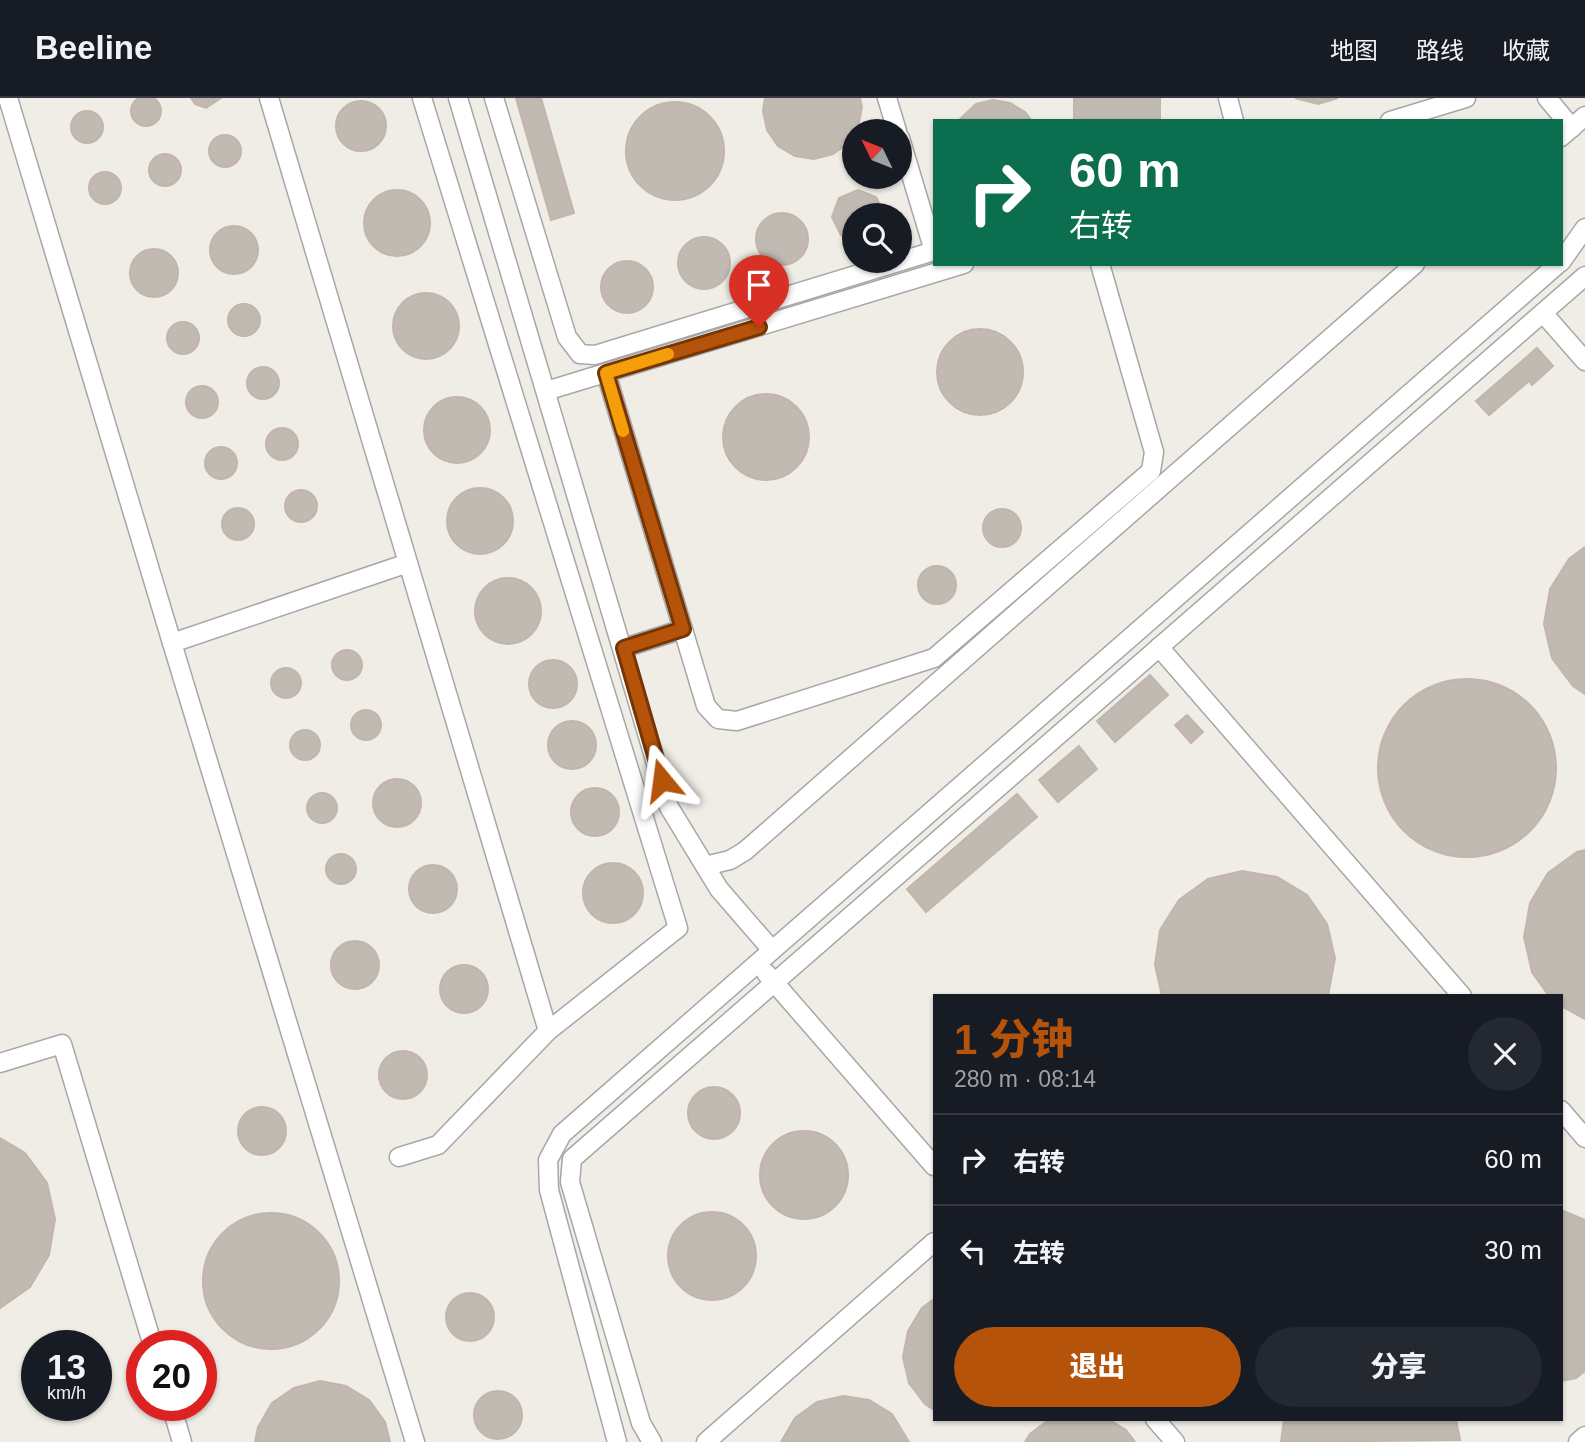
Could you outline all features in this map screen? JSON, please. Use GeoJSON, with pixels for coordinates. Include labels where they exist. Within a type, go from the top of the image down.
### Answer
{"type":"FeatureCollection","features":[{"type":"Feature","properties":{"kind":"lane"},"geometry":{"type":"LineString","coordinates":[[8,98],[415,1442]]}},
{"type":"Feature","properties":{"kind":"lane"},"geometry":{"type":"LineString","coordinates":[[269,98],[548,1031]]}},
{"type":"Feature","properties":{"kind":"lane"},"geometry":{"type":"LineString","coordinates":[[399,1157],[438,1145],[548,1031],[678,929],[422,98]]}},
{"type":"Feature","properties":{"kind":"lane"},"geometry":{"type":"LineString","coordinates":[[458,98],[624,648],[669,807],[719,889],[771,949]]}},
{"type":"Feature","properties":{"kind":"lane"},"geometry":{"type":"LineString","coordinates":[[494,98],[567,337],[580,354],[595,355],[933,251]]}},
{"type":"Feature","properties":{"kind":"lane"},"geometry":{"type":"LineString","coordinates":[[887,98],[893,119]]}},
{"type":"Feature","properties":{"kind":"lane"},"geometry":{"type":"LineString","coordinates":[[1228,98],[1233,119]]}},
{"type":"Feature","properties":{"kind":"lane"},"geometry":{"type":"LineString","coordinates":[[1397,119],[1466,98]]}},
{"type":"Feature","properties":{"kind":"lane"},"geometry":{"type":"LineString","coordinates":[[1547,98],[1573,127]]}},
{"type":"Feature","properties":{"kind":"lane"},"geometry":{"type":"LineString","coordinates":[[912,178],[933,248]]}},
{"type":"Feature","properties":{"kind":"lane"},"geometry":{"type":"LineString","coordinates":[[1563,259],[1585,229]]}},
{"type":"Feature","properties":{"kind":"lane"},"geometry":{"type":"LineString","coordinates":[[546,391],[957,266]]}},
{"type":"Feature","properties":{"kind":"lane"},"geometry":{"type":"LineString","coordinates":[[606,373],[706,706],[718,719],[727,722],[920,665],[943,652],[1144,478],[1154,464],[1154,452],[1101,266]]}},
{"type":"Feature","properties":{"kind":"lane"},"geometry":{"type":"LineString","coordinates":[[705,866],[730,860],[745,852],[1413,266]]}},
{"type":"Feature","properties":{"kind":"lane"},"geometry":{"type":"LineString","coordinates":[[617,1442],[549,1190],[548,1160],[562,1134],[1557,266]]}},
{"type":"Feature","properties":{"kind":"lane"},"geometry":{"type":"LineString","coordinates":[[652,1442],[641,1423],[570,1182],[569,1166],[576,1154],[1585,276]]}},
{"type":"Feature","properties":{"kind":"lane"},"geometry":{"type":"LineString","coordinates":[[1543,313],[1585,361]]}},
{"type":"Feature","properties":{"kind":"lane"},"geometry":{"type":"LineString","coordinates":[[172,643],[408,563]]}},
{"type":"Feature","properties":{"kind":"lane"},"geometry":{"type":"LineString","coordinates":[[624,648],[683,629]]}},
{"type":"Feature","properties":{"kind":"lane"},"geometry":{"type":"LineString","coordinates":[[1159,647],[1460,994]]}},
{"type":"Feature","properties":{"kind":"lane"},"geometry":{"type":"LineString","coordinates":[[757,962],[933,1165]]}},
{"type":"Feature","properties":{"kind":"lane"},"geometry":{"type":"LineString","coordinates":[[0,1063],[62,1044],[148,1330]]}},
{"type":"Feature","properties":{"kind":"lane"},"geometry":{"type":"LineString","coordinates":[[1563,1112],[1585,1138]]}},
{"type":"Feature","properties":{"kind":"lane"},"geometry":{"type":"LineString","coordinates":[[706,1442],[933,1243]]}},
{"type":"Feature","properties":{"kind":"lane"},"geometry":{"type":"LineString","coordinates":[[176,1421],[182,1442]]}},
{"type":"Feature","properties":{"kind":"lane"},"geometry":{"type":"LineString","coordinates":[[1157,1421],[1175,1442]]}},
{"type":"Feature","properties":{"kind":"lane"},"geometry":{"type":"LineString","coordinates":[[1578,1442],[1585,1436]]}},
{"type":"Feature","properties":{"kind":"building"},"geometry":{"type":"Polygon","coordinates":[[[146,96],[157,100],[161,111],[157,122],[146,126],[135,122],[131,111],[135,100],[146,96]]]}},
{"type":"Feature","properties":{"kind":"building"},"geometry":{"type":"Polygon","coordinates":[[[191,98],[221,98],[206,108],[195,104],[191,98]]]}},
{"type":"Feature","properties":{"kind":"building"},"geometry":{"type":"Polygon","coordinates":[[[516,98],[541,98],[574,213],[551,220],[516,98]]]}},
{"type":"Feature","properties":{"kind":"building"},"geometry":{"type":"Polygon","coordinates":[[[765,98],[860,98],[862,107],[860,119],[842,119],[842,147],[833,154],[814,159],[795,156],[778,146],[767,130],[763,111],[765,98]]]}},
{"type":"Feature","properties":{"kind":"building"},"geometry":{"type":"Polygon","coordinates":[[[1074,98],[1160,98],[1160,119],[1074,119],[1074,98]]]}},
{"type":"Feature","properties":{"kind":"building"},"geometry":{"type":"Polygon","coordinates":[[[1295,98],[1338,98],[1318,104],[1295,98]]]}},
{"type":"Feature","properties":{"kind":"building"},"geometry":{"type":"Polygon","coordinates":[[[993,100],[1010,103],[1025,112],[1030,119],[960,119],[976,104],[993,100]]]}},
{"type":"Feature","properties":{"kind":"building"},"geometry":{"type":"Polygon","coordinates":[[[361,101],[379,108],[386,126],[379,144],[361,151],[343,144],[336,126],[343,108],[361,101]]]}},
{"type":"Feature","properties":{"kind":"building"},"geometry":{"type":"Polygon","coordinates":[[[675,102],[694,106],[710,116],[720,132],[724,151],[720,170],[710,186],[694,196],[675,200],[656,196],[640,186],[630,170],[626,151],[630,132],[640,116],[656,106],[675,102]]]}},
{"type":"Feature","properties":{"kind":"building"},"geometry":{"type":"Polygon","coordinates":[[[87,111],[98,116],[103,127],[98,138],[87,143],[76,138],[71,127],[76,116],[87,111]]]}},
{"type":"Feature","properties":{"kind":"building"},"geometry":{"type":"Polygon","coordinates":[[[225,135],[236,140],[241,151],[236,162],[225,167],[214,162],[209,151],[214,140],[225,135]]]}},
{"type":"Feature","properties":{"kind":"building"},"geometry":{"type":"Polygon","coordinates":[[[165,154],[176,159],[181,170],[176,181],[165,186],[154,181],[149,170],[154,159],[165,154]]]}},
{"type":"Feature","properties":{"kind":"building"},"geometry":{"type":"Polygon","coordinates":[[[105,172],[116,177],[121,188],[116,199],[105,204],[94,199],[89,188],[94,177],[105,172]]]}},
{"type":"Feature","properties":{"kind":"building"},"geometry":{"type":"Polygon","coordinates":[[[397,190],[410,193],[420,200],[427,210],[430,223],[427,236],[420,246],[410,253],[397,256],[384,253],[374,246],[367,236],[364,223],[367,210],[374,200],[384,193],[397,190]]]}},
{"type":"Feature","properties":{"kind":"building"},"geometry":{"type":"Polygon","coordinates":[[[858,190],[876,197],[879,203],[842,203],[842,235],[832,217],[839,198],[858,190]]]}},
{"type":"Feature","properties":{"kind":"building"},"geometry":{"type":"Polygon","coordinates":[[[782,213],[792,215],[800,221],[806,229],[806,249],[800,257],[792,263],[782,265],[772,263],[764,257],[758,249],[756,239],[758,229],[764,221],[772,215],[782,213]]]}},
{"type":"Feature","properties":{"kind":"building"},"geometry":{"type":"Polygon","coordinates":[[[234,226],[243,227],[251,233],[257,241],[257,259],[251,267],[243,273],[234,274],[225,273],[217,267],[211,259],[210,250],[211,241],[217,233],[225,227],[234,226]]]}},
{"type":"Feature","properties":{"kind":"building"},"geometry":{"type":"Polygon","coordinates":[[[704,237],[714,239],[722,245],[728,253],[728,273],[722,281],[714,287],[704,289],[694,287],[686,281],[680,273],[678,263],[680,253],[686,245],[694,239],[704,237]]]}},
{"type":"Feature","properties":{"kind":"building"},"geometry":{"type":"Polygon","coordinates":[[[154,249],[163,250],[171,256],[177,264],[177,282],[171,290],[163,296],[154,297],[145,296],[137,290],[131,282],[130,273],[131,264],[137,256],[145,250],[154,249]]]}},
{"type":"Feature","properties":{"kind":"building"},"geometry":{"type":"Polygon","coordinates":[[[627,261],[637,263],[645,269],[651,277],[651,297],[645,305],[637,311],[627,313],[617,311],[609,305],[603,297],[601,287],[603,277],[609,269],[617,263],[627,261]]]}},
{"type":"Feature","properties":{"kind":"building"},"geometry":{"type":"Polygon","coordinates":[[[426,293],[439,296],[449,303],[456,313],[459,326],[456,339],[449,349],[439,356],[426,359],[413,356],[403,349],[396,339],[393,326],[396,313],[403,303],[413,296],[426,293]]]}},
{"type":"Feature","properties":{"kind":"building"},"geometry":{"type":"Polygon","coordinates":[[[244,304],[255,309],[260,320],[255,331],[244,336],[233,331],[228,320],[233,309],[244,304]]]}},
{"type":"Feature","properties":{"kind":"building"},"geometry":{"type":"Polygon","coordinates":[[[183,322],[194,327],[199,338],[194,349],[183,354],[172,349],[167,338],[172,327],[183,322]]]}},
{"type":"Feature","properties":{"kind":"building"},"geometry":{"type":"Polygon","coordinates":[[[980,329],[1004,336],[1016,348],[1023,372],[1016,396],[1004,408],[980,415],[956,408],[944,396],[937,372],[944,348],[956,336],[980,329]]]}},
{"type":"Feature","properties":{"kind":"building"},"geometry":{"type":"Polygon","coordinates":[[[1537,348],[1553,366],[1532,385],[1529,381],[1489,415],[1476,401],[1537,348]]]}},
{"type":"Feature","properties":{"kind":"building"},"geometry":{"type":"Polygon","coordinates":[[[263,367],[274,372],[279,383],[274,394],[263,399],[252,394],[247,383],[252,372],[263,367]]]}},
{"type":"Feature","properties":{"kind":"building"},"geometry":{"type":"Polygon","coordinates":[[[202,386],[213,391],[218,402],[213,413],[202,418],[191,413],[186,402],[191,391],[202,386]]]}},
{"type":"Feature","properties":{"kind":"building"},"geometry":{"type":"Polygon","coordinates":[[[766,394],[790,401],[802,413],[809,437],[802,461],[790,473],[766,480],[742,473],[730,461],[723,437],[730,413],[742,401],[766,394]]]}},
{"type":"Feature","properties":{"kind":"building"},"geometry":{"type":"Polygon","coordinates":[[[457,397],[470,400],[480,407],[487,417],[490,430],[487,443],[480,453],[470,460],[457,463],[444,460],[434,453],[427,443],[424,430],[427,417],[434,407],[444,400],[457,397]]]}},
{"type":"Feature","properties":{"kind":"building"},"geometry":{"type":"Polygon","coordinates":[[[282,428],[293,433],[298,444],[293,455],[282,460],[271,455],[266,444],[271,433],[282,428]]]}},
{"type":"Feature","properties":{"kind":"building"},"geometry":{"type":"Polygon","coordinates":[[[221,447],[232,452],[237,463],[232,474],[221,479],[210,474],[205,463],[210,452],[221,447]]]}},
{"type":"Feature","properties":{"kind":"building"},"geometry":{"type":"Polygon","coordinates":[[[480,488],[493,491],[503,498],[510,508],[513,521],[510,534],[503,544],[493,551],[480,554],[467,551],[457,544],[450,534],[447,521],[450,508],[457,498],[467,491],[480,488]]]}},
{"type":"Feature","properties":{"kind":"building"},"geometry":{"type":"Polygon","coordinates":[[[301,490],[312,495],[317,506],[312,517],[301,522],[290,517],[285,506],[290,495],[301,490]]]}},
{"type":"Feature","properties":{"kind":"building"},"geometry":{"type":"Polygon","coordinates":[[[238,508],[249,513],[254,524],[249,535],[238,540],[227,535],[222,524],[227,513],[238,508]]]}},
{"type":"Feature","properties":{"kind":"building"},"geometry":{"type":"Polygon","coordinates":[[[1002,509],[1015,515],[1021,528],[1015,541],[1002,547],[989,541],[983,528],[989,515],[1002,509]]]}},
{"type":"Feature","properties":{"kind":"building"},"geometry":{"type":"Polygon","coordinates":[[[1585,547],[1585,694],[1573,686],[1552,658],[1544,624],[1550,589],[1569,559],[1585,547]]]}},
{"type":"Feature","properties":{"kind":"building"},"geometry":{"type":"Polygon","coordinates":[[[937,566],[950,572],[956,585],[950,598],[937,604],[924,598],[918,585],[924,572],[937,566]]]}},
{"type":"Feature","properties":{"kind":"building"},"geometry":{"type":"Polygon","coordinates":[[[508,578],[521,581],[531,588],[538,598],[541,611],[538,624],[531,634],[521,641],[508,644],[495,641],[485,634],[478,624],[475,611],[478,598],[485,588],[495,581],[508,578]]]}},
{"type":"Feature","properties":{"kind":"building"},"geometry":{"type":"Polygon","coordinates":[[[347,650],[358,654],[362,665],[358,676],[347,680],[336,676],[332,665],[336,654],[347,650]]]}},
{"type":"Feature","properties":{"kind":"building"},"geometry":{"type":"Polygon","coordinates":[[[553,660],[570,667],[577,684],[570,701],[553,708],[536,701],[529,684],[536,667],[553,660]]]}},
{"type":"Feature","properties":{"kind":"building"},"geometry":{"type":"Polygon","coordinates":[[[286,668],[297,672],[301,683],[297,694],[286,698],[275,694],[271,683],[275,672],[286,668]]]}},
{"type":"Feature","properties":{"kind":"building"},"geometry":{"type":"Polygon","coordinates":[[[1150,675],[1168,695],[1115,742],[1097,721],[1150,675]]]}},
{"type":"Feature","properties":{"kind":"building"},"geometry":{"type":"Polygon","coordinates":[[[1467,679],[1501,686],[1530,705],[1549,734],[1556,768],[1549,802],[1530,831],[1501,850],[1467,857],[1433,850],[1404,831],[1385,802],[1378,768],[1385,734],[1404,705],[1433,686],[1467,679]]]}},
{"type":"Feature","properties":{"kind":"building"},"geometry":{"type":"Polygon","coordinates":[[[366,710],[377,714],[381,725],[377,736],[366,740],[355,736],[351,725],[355,714],[366,710]]]}},
{"type":"Feature","properties":{"kind":"building"},"geometry":{"type":"Polygon","coordinates":[[[1187,715],[1203,732],[1191,743],[1175,725],[1187,715]]]}},
{"type":"Feature","properties":{"kind":"building"},"geometry":{"type":"Polygon","coordinates":[[[572,721],[589,728],[596,745],[589,762],[572,769],[555,762],[548,745],[555,728],[572,721]]]}},
{"type":"Feature","properties":{"kind":"building"},"geometry":{"type":"Polygon","coordinates":[[[305,730],[316,734],[320,745],[316,756],[305,760],[294,756],[290,745],[294,734],[305,730]]]}},
{"type":"Feature","properties":{"kind":"building"},"geometry":{"type":"Polygon","coordinates":[[[1079,746],[1097,769],[1058,802],[1039,780],[1079,746]]]}},
{"type":"Feature","properties":{"kind":"building"},"geometry":{"type":"Polygon","coordinates":[[[397,779],[414,786],[421,803],[414,820],[397,827],[380,820],[373,803],[380,786],[397,779]]]}},
{"type":"Feature","properties":{"kind":"building"},"geometry":{"type":"Polygon","coordinates":[[[595,788],[612,795],[619,812],[612,829],[595,836],[578,829],[571,812],[578,795],[595,788]]]}},
{"type":"Feature","properties":{"kind":"building"},"geometry":{"type":"Polygon","coordinates":[[[322,793],[333,797],[337,808],[333,819],[322,823],[311,819],[307,808],[311,797],[322,793]]]}},
{"type":"Feature","properties":{"kind":"building"},"geometry":{"type":"Polygon","coordinates":[[[1017,794],[1037,817],[926,912],[907,889],[1017,794]]]}},
{"type":"Feature","properties":{"kind":"building"},"geometry":{"type":"Polygon","coordinates":[[[1585,850],[1585,1019],[1563,1007],[1563,994],[1548,994],[1532,972],[1524,937],[1530,903],[1548,873],[1577,852],[1585,850]]]}},
{"type":"Feature","properties":{"kind":"building"},"geometry":{"type":"Polygon","coordinates":[[[341,854],[352,858],[356,869],[352,880],[341,884],[330,880],[326,869],[330,858],[341,854]]]}},
{"type":"Feature","properties":{"kind":"building"},"geometry":{"type":"Polygon","coordinates":[[[607,863],[619,863],[638,876],[643,893],[641,905],[630,918],[619,923],[607,923],[588,910],[583,899],[583,887],[596,868],[607,863]]]}},
{"type":"Feature","properties":{"kind":"building"},"geometry":{"type":"Polygon","coordinates":[[[433,865],[450,872],[457,889],[450,906],[433,913],[416,906],[409,889],[416,872],[433,865]]]}},
{"type":"Feature","properties":{"kind":"building"},"geometry":{"type":"Polygon","coordinates":[[[1242,871],[1277,877],[1307,895],[1327,924],[1335,958],[1328,994],[1162,994],[1155,965],[1160,930],[1179,900],[1208,879],[1242,871]]]}},
{"type":"Feature","properties":{"kind":"building"},"geometry":{"type":"Polygon","coordinates":[[[355,941],[372,948],[379,965],[372,982],[355,989],[338,982],[331,965],[338,948],[355,941]]]}},
{"type":"Feature","properties":{"kind":"building"},"geometry":{"type":"Polygon","coordinates":[[[464,965],[481,972],[488,989],[481,1006],[464,1013],[447,1006],[440,989],[447,972],[464,965]]]}},
{"type":"Feature","properties":{"kind":"building"},"geometry":{"type":"Polygon","coordinates":[[[403,1051],[420,1058],[427,1075],[420,1092],[403,1099],[386,1092],[379,1075],[386,1058],[403,1051]]]}},
{"type":"Feature","properties":{"kind":"building"},"geometry":{"type":"Polygon","coordinates":[[[714,1087],[724,1089],[732,1095],[738,1103],[738,1123],[732,1131],[724,1137],[714,1139],[704,1137],[696,1131],[690,1123],[688,1113],[690,1103],[696,1095],[704,1089],[714,1087]]]}},
{"type":"Feature","properties":{"kind":"building"},"geometry":{"type":"Polygon","coordinates":[[[262,1107],[279,1114],[286,1131],[279,1148],[262,1155],[245,1148],[238,1131],[245,1114],[262,1107]]]}},
{"type":"Feature","properties":{"kind":"building"},"geometry":{"type":"Polygon","coordinates":[[[804,1131],[821,1135],[835,1144],[844,1158],[848,1175],[844,1192],[835,1206],[821,1215],[804,1219],[787,1215],[773,1206],[764,1192],[760,1175],[764,1158],[773,1144],[787,1135],[804,1131]]]}},
{"type":"Feature","properties":{"kind":"building"},"geometry":{"type":"Polygon","coordinates":[[[0,1138],[25,1153],[47,1183],[55,1219],[49,1255],[30,1287],[0,1308],[0,1138]]]}},
{"type":"Feature","properties":{"kind":"building"},"geometry":{"type":"Polygon","coordinates":[[[1563,1211],[1585,1220],[1585,1371],[1576,1378],[1563,1381],[1563,1211]]]}},
{"type":"Feature","properties":{"kind":"building"},"geometry":{"type":"Polygon","coordinates":[[[712,1212],[729,1215],[743,1225],[753,1239],[756,1256],[753,1273],[743,1287],[729,1297],[712,1300],[695,1297],[681,1287],[671,1273],[668,1256],[671,1239],[681,1225],[695,1215],[712,1212]]]}},
{"type":"Feature","properties":{"kind":"building"},"geometry":{"type":"Polygon","coordinates":[[[271,1213],[297,1218],[319,1233],[334,1255],[339,1281],[334,1307],[319,1329],[297,1344],[271,1349],[245,1344],[223,1329],[208,1307],[203,1281],[208,1255],[223,1233],[245,1218],[271,1213]]]}},
{"type":"Feature","properties":{"kind":"building"},"geometry":{"type":"Polygon","coordinates":[[[470,1293],[487,1300],[494,1317],[487,1334],[470,1341],[453,1334],[446,1317],[453,1300],[470,1293]]]}},
{"type":"Feature","properties":{"kind":"building"},"geometry":{"type":"Polygon","coordinates":[[[933,1300],[933,1409],[925,1404],[909,1383],[903,1357],[908,1331],[922,1308],[933,1300]]]}},
{"type":"Feature","properties":{"kind":"building"},"geometry":{"type":"Polygon","coordinates":[[[320,1381],[346,1386],[369,1400],[385,1422],[390,1442],[255,1442],[258,1427],[272,1403],[294,1388],[320,1381]]]}},
{"type":"Feature","properties":{"kind":"building"},"geometry":{"type":"Polygon","coordinates":[[[498,1391],[515,1398],[522,1415],[515,1432],[498,1439],[481,1432],[474,1415],[481,1398],[498,1391]]]}},
{"type":"Feature","properties":{"kind":"building"},"geometry":{"type":"Polygon","coordinates":[[[843,1396],[869,1400],[892,1414],[909,1442],[781,1442],[795,1418],[817,1402],[843,1396]]]}},
{"type":"Feature","properties":{"kind":"building"},"geometry":{"type":"Polygon","coordinates":[[[1047,1421],[1111,1421],[1126,1430],[1135,1442],[1025,1442],[1030,1434],[1047,1421]]]}},
{"type":"Feature","properties":{"kind":"building"},"geometry":{"type":"Polygon","coordinates":[[[1284,1421],[1456,1421],[1460,1440],[1281,1442],[1284,1421]]]}},
{"type":"Feature","properties":{"kind":"slow traffic"},"geometry":{"type":"LineString","coordinates":[[623,431],[606,373],[668,354]]}},
{"type":"Feature","properties":{"kind":"route"},"geometry":{"type":"LineString","coordinates":[[662,780],[624,648],[683,629],[606,373],[759,327]]}}]}
